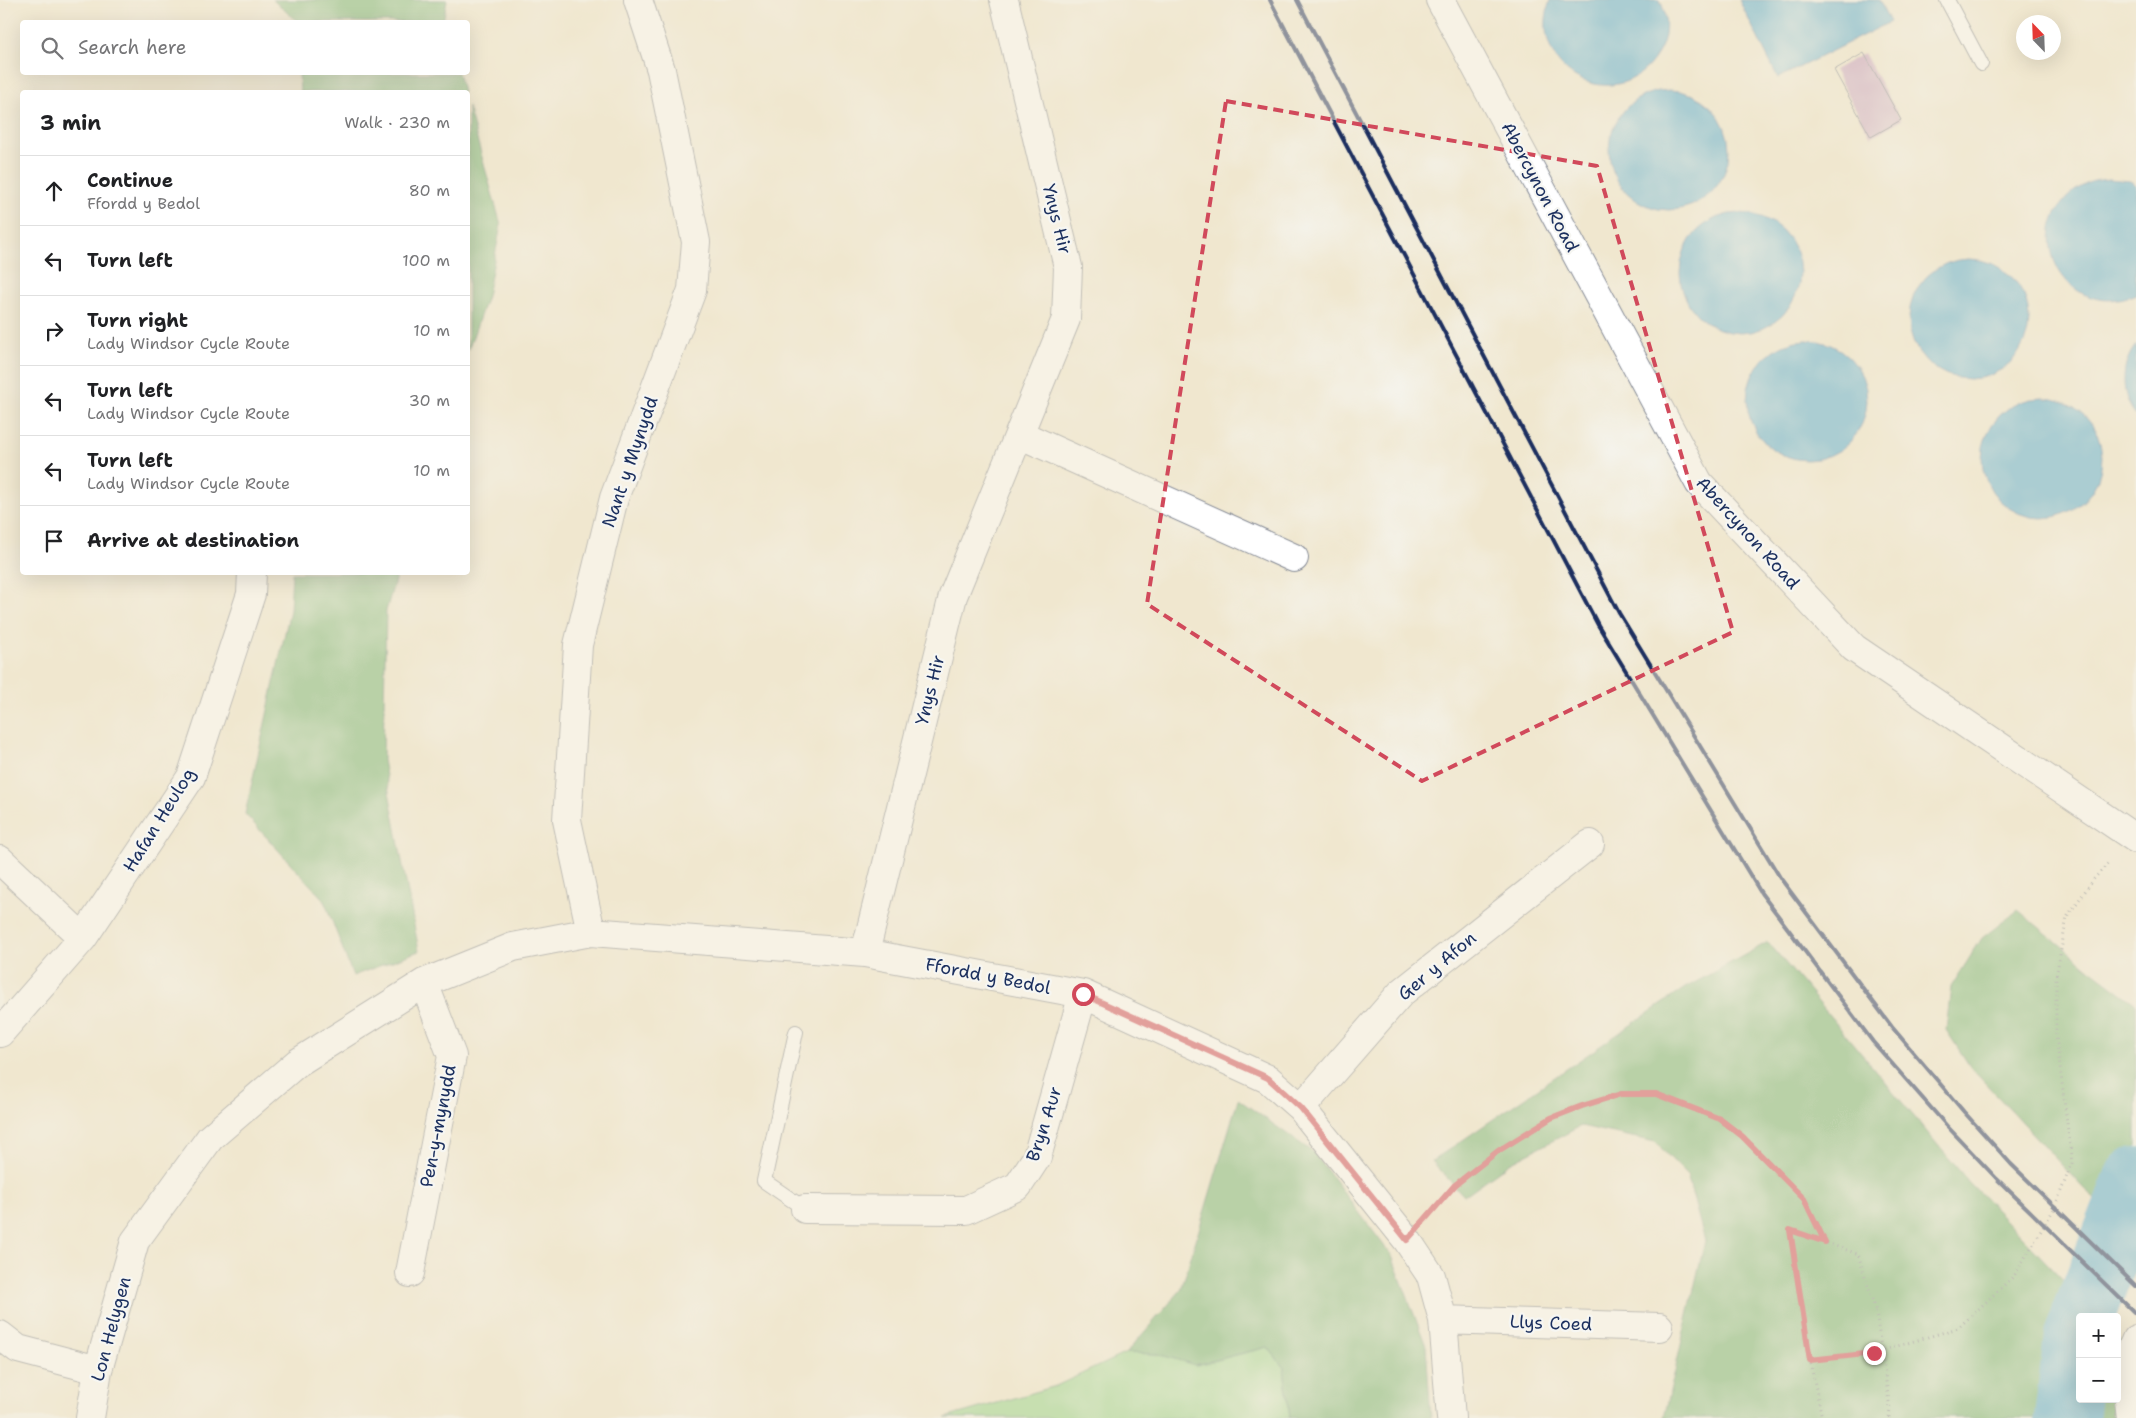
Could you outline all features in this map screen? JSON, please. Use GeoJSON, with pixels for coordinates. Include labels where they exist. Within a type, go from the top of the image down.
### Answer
{"type":"FeatureCollection","features":[{"type":"Feature","properties":{"kind":"street","name":"Nant y Mynydd"},"geometry":{"type":"LineString","coordinates":[[591,932],[567,820],[578,645],[614,498],[692,290],[696,242],[661,70],[638,0]]}},
{"type":"Feature","properties":{"kind":"street","name":"Ynys Hir"},"geometry":{"type":"LineString","coordinates":[[865,953],[953,596],[1066,320],[1068,267],[1004,0]]}},
{"type":"Feature","properties":{"kind":"street","name":"Abercynon Road"},"geometry":{"type":"LineString","coordinates":[[1440,0],[1699,483],[1854,648],[2135,838]]}},
{"type":"Feature","properties":{"kind":"street"},"geometry":{"type":"LineString","coordinates":[[1019,434],[1294,558]]}},
{"type":"Feature","properties":{"kind":"street","name":"Hafan Heulog"},"geometry":{"type":"LineString","coordinates":[[0,1033],[83,938],[190,777],[251,594],[252,575]]}},
{"type":"Feature","properties":{"kind":"street","name":"Ger y Afon"},"geometry":{"type":"LineString","coordinates":[[1301,1108],[1401,993],[1590,844]]}},
{"type":"Feature","properties":{"kind":"street"},"geometry":{"type":"LineString","coordinates":[[0,860],[83,938]]}},
{"type":"Feature","properties":{"kind":"street","name":"Ffordd y Bedol"},"geometry":{"type":"LineString","coordinates":[[135,1241],[210,1138],[297,1063],[424,983],[513,947],[591,932],[865,953],[1083,994],[1268,1078],[1301,1108],[1407,1240],[1431,1276],[1443,1320],[1451,1418]]}},
{"type":"Feature","properties":{"kind":"street","name":"Pen-y-mynydd"},"geometry":{"type":"LineString","coordinates":[[410,1273],[452,1056],[424,983]]}},
{"type":"Feature","properties":{"kind":"street","name":"Bryn Aur"},"geometry":{"type":"LineString","coordinates":[[805,1209],[966,1210],[1018,1186],[1037,1157],[1083,994]]}},
{"type":"Feature","properties":{"kind":"street","name":"Lon Helygen"},"geometry":{"type":"LineString","coordinates":[[90,1418],[98,1370],[135,1241]]}},
{"type":"Feature","properties":{"kind":"street","name":"Llys Coed"},"geometry":{"type":"LineString","coordinates":[[1443,1320],[1659,1327]]}},
{"type":"Feature","properties":{"kind":"street"},"geometry":{"type":"LineString","coordinates":[[0,1335],[18,1349],[98,1370]]}},
{"type":"Feature","properties":{"kind":"street"},"geometry":{"type":"LineString","coordinates":[[2132,1418],[2127,1380],[2129,1353],[2136,1339]]}},
{"type":"Feature","properties":{"kind":"lane"},"geometry":{"type":"LineString","coordinates":[[1947,0],[1981,64]]}},
{"type":"Feature","properties":{"kind":"lane"},"geometry":{"type":"LineString","coordinates":[[796,1032],[764,1182],[805,1209]]}},
{"type":"Feature","properties":{"kind":"path"},"geometry":{"type":"LineString","coordinates":[[1810,1360],[1874,1353],[1958,1328],[2014,1276],[2054,1209],[2072,1163],[2056,1035],[2056,977],[2067,917],[2093,880],[2135,838]]}},
{"type":"Feature","properties":{"kind":"path"},"geometry":{"type":"LineString","coordinates":[[1407,1240],[1455,1185],[1498,1151],[1551,1118],[1621,1094],[1656,1094],[1720,1119],[1742,1136],[1804,1199],[1825,1242]]}},
{"type":"Feature","properties":{"kind":"path"},"geometry":{"type":"LineString","coordinates":[[1822,1418],[1810,1360],[1790,1230],[1858,1254],[1876,1312],[1889,1418]]}},
{"type":"Feature","properties":{"kind":"highlighted area"},"geometry":{"type":"Polygon","coordinates":[[[1226,101],[1597,166],[1733,632],[1422,781],[1147,604],[1226,101]]]}},
{"type":"Feature","properties":{"kind":"green space"},"geometry":{"type":"Polygon","coordinates":[[[273,0],[447,0],[443,20],[296,20],[273,0]]]}},
{"type":"Feature","properties":{"kind":"green space"},"geometry":{"type":"Polygon","coordinates":[[[299,75],[459,75],[462,90],[300,90],[299,75]]]}},
{"type":"Feature","properties":{"kind":"green space"},"geometry":{"type":"Polygon","coordinates":[[[470,114],[501,225],[487,296],[470,345],[470,114]]]}},
{"type":"Feature","properties":{"kind":"green space"},"geometry":{"type":"Polygon","coordinates":[[[292,575],[396,575],[386,611],[383,760],[419,951],[353,976],[324,900],[245,814],[290,610],[292,575]]]}},
{"type":"Feature","properties":{"kind":"green space"},"geometry":{"type":"Polygon","coordinates":[[[2018,910],[2136,1004],[2136,1234],[2084,1189],[1971,1068],[1946,1030],[1951,987],[1982,938],[2018,910]]]}},
{"type":"Feature","properties":{"kind":"green space"},"geometry":{"type":"Polygon","coordinates":[[[1768,942],[1968,1181],[2095,1313],[2076,1313],[2076,1403],[2121,1403],[2121,1339],[2136,1355],[2136,1418],[1664,1418],[1705,1241],[1687,1175],[1655,1142],[1581,1126],[1510,1163],[1464,1196],[1432,1161],[1685,988],[1768,942]]]}},
{"type":"Feature","properties":{"kind":"green space"},"geometry":{"type":"Polygon","coordinates":[[[1238,1099],[1314,1153],[1392,1256],[1426,1346],[1431,1418],[1290,1418],[1284,1368],[1268,1347],[1195,1365],[1158,1354],[1126,1353],[1181,1290],[1238,1099]]]}},
{"type":"Feature","properties":{"kind":"green space"},"geometry":{"type":"Polygon","coordinates":[[[1268,1347],[1284,1368],[1290,1418],[945,1418],[1056,1386],[1126,1353],[1158,1354],[1196,1365],[1268,1347]]]}},
{"type":"Feature","properties":{"kind":"water"},"geometry":{"type":"Polygon","coordinates":[[[1550,0],[1660,0],[1666,28],[1661,48],[1640,74],[1620,83],[1599,85],[1580,79],[1563,67],[1551,49],[1546,26],[1550,0]]]}},
{"type":"Feature","properties":{"kind":"water"},"geometry":{"type":"Polygon","coordinates":[[[1739,0],[1879,0],[1890,22],[1778,78],[1739,0]]]}},
{"type":"Feature","properties":{"kind":"water"},"geometry":{"type":"Polygon","coordinates":[[[1669,90],[1692,94],[1712,107],[1725,127],[1729,150],[1725,173],[1712,193],[1692,206],[1669,210],[1646,206],[1626,193],[1613,173],[1609,150],[1613,127],[1626,107],[1646,94],[1669,90]]]}},
{"type":"Feature","properties":{"kind":"water"},"geometry":{"type":"Polygon","coordinates":[[[2109,179],[2130,181],[2136,185],[2136,294],[2109,300],[2086,295],[2068,283],[2056,264],[2050,243],[2053,221],[2064,200],[2086,184],[2109,179]]]}},
{"type":"Feature","properties":{"kind":"water"},"geometry":{"type":"Polygon","coordinates":[[[1740,213],[1763,217],[1783,230],[1796,250],[1800,273],[1796,296],[1783,316],[1763,329],[1740,333],[1717,329],[1697,316],[1684,296],[1680,273],[1684,250],[1697,230],[1717,217],[1740,213]]]}},
{"type":"Feature","properties":{"kind":"water"},"geometry":{"type":"Polygon","coordinates":[[[1969,259],[1992,263],[2012,276],[2025,296],[2029,319],[2025,342],[2012,362],[1992,375],[1969,379],[1946,375],[1926,362],[1913,342],[1909,319],[1913,296],[1926,276],[1946,263],[1969,259]]]}},
{"type":"Feature","properties":{"kind":"water"},"geometry":{"type":"Polygon","coordinates":[[[1807,340],[1830,344],[1850,357],[1863,377],[1867,400],[1863,423],[1850,443],[1830,456],[1807,460],[1784,456],[1764,443],[1751,423],[1747,400],[1751,377],[1764,357],[1784,344],[1807,340]]]}},
{"type":"Feature","properties":{"kind":"water"},"geometry":{"type":"Polygon","coordinates":[[[2136,345],[2136,415],[2127,399],[2124,380],[2127,361],[2136,345]]]}},
{"type":"Feature","properties":{"kind":"water"},"geometry":{"type":"Polygon","coordinates":[[[2042,398],[2065,402],[2085,415],[2098,435],[2102,458],[2098,481],[2085,501],[2065,514],[2042,518],[2019,514],[1999,501],[1986,481],[1982,458],[1986,435],[1999,415],[2019,402],[2042,398]]]}},
{"type":"Feature","properties":{"kind":"building"},"geometry":{"type":"Polygon","coordinates":[[[1864,53],[1901,120],[1871,137],[1834,70],[1864,53]]]}},
{"type":"Feature","properties":{"kind":"waterway"},"geometry":{"type":"LineString","coordinates":[[2085,1313],[2136,1179]]}},
{"type":"Feature","properties":{"kind":"waterway"},"geometry":{"type":"LineString","coordinates":[[2066,1418],[2076,1337]]}},
{"type":"Feature","properties":{"kind":"railway"},"geometry":{"type":"LineString","coordinates":[[1270,0],[1598,625],[1761,893],[1873,1042],[1947,1126],[1997,1179],[2136,1314]]}},
{"type":"Feature","properties":{"kind":"railway"},"geometry":{"type":"LineString","coordinates":[[1297,0],[1619,613],[1781,879],[1892,1027],[1964,1112],[2011,1164],[2136,1286]]}},
{"type":"Feature","properties":{"kind":"route"},"geometry":{"type":"LineString","coordinates":[[1083,994],[1268,1078],[1301,1108],[1407,1240],[1455,1185],[1498,1151],[1551,1118],[1582,1106],[1621,1094],[1656,1094],[1720,1119],[1742,1136],[1804,1199],[1825,1242],[1790,1230],[1810,1360],[1874,1353]]}}]}
